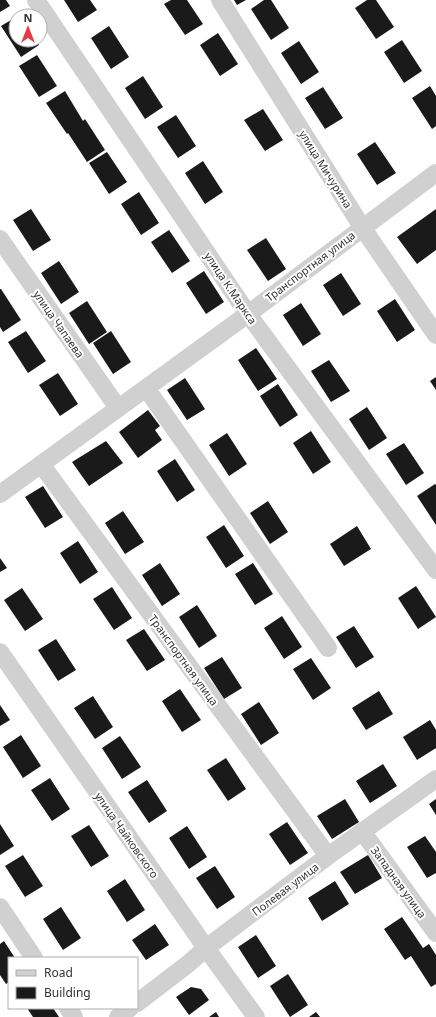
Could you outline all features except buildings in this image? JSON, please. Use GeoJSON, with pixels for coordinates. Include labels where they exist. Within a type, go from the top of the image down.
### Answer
{"type":"FeatureCollection","features":[{"type":"Feature","properties":{"kind":"street","name":"улица К.Маркса"},"geometry":{"type":"LineString","coordinates":[[36,0],[248,314],[436,570]]}},
{"type":"Feature","properties":{"kind":"street","name":"улица Мичурина"},"geometry":{"type":"LineString","coordinates":[[220,0],[362,227],[436,335]]}},
{"type":"Feature","properties":{"kind":"street","name":"Транспортная улица"},"geometry":{"type":"LineString","coordinates":[[0,494],[248,314],[436,173]]}},
{"type":"Feature","properties":{"kind":"street","name":"улица Чапаева"},"geometry":{"type":"LineString","coordinates":[[0,239],[118,408]]}},
{"type":"Feature","properties":{"kind":"street"},"geometry":{"type":"LineString","coordinates":[[146,388],[328,648]]}},
{"type":"Feature","properties":{"kind":"street","name":"Транспортная улица"},"geometry":{"type":"LineString","coordinates":[[41,464],[328,856]]}},
{"type":"Feature","properties":{"kind":"street","name":"улица Чайковского"},"geometry":{"type":"LineString","coordinates":[[0,652],[206,948],[256,1017]]}},
{"type":"Feature","properties":{"kind":"street","name":"Полевая улица"},"geometry":{"type":"LineString","coordinates":[[138,1002],[188,964],[206,948],[328,856],[436,779]]}},
{"type":"Feature","properties":{"kind":"street","name":"Западная улица"},"geometry":{"type":"LineString","coordinates":[[362,831],[436,933]]}},
{"type":"Feature","properties":{"kind":"street"},"geometry":{"type":"LineString","coordinates":[[0,907],[33,957]]}},
{"type":"Feature","properties":{"kind":"street"},"geometry":{"type":"LineString","coordinates":[[118,1017],[129,1009]]}}]}
